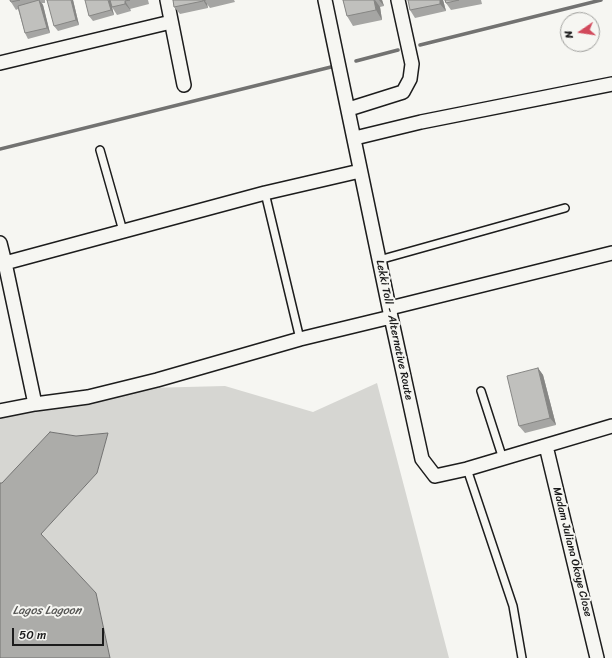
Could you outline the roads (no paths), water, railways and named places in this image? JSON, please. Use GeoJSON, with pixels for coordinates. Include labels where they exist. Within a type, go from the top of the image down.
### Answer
{"type":"FeatureCollection","features":[{"type":"Feature","properties":{"kind":"street"},"geometry":{"type":"LineString","coordinates":[[167,0],[184,85]]}},
{"type":"Feature","properties":{"kind":"street","name":"Lekki Toll - Alternative Route"},"geometry":{"type":"LineString","coordinates":[[325,0],[422,459],[434,476],[503,459],[612,426]]}},
{"type":"Feature","properties":{"kind":"street"},"geometry":{"type":"LineString","coordinates":[[348,109],[403,92],[410,79],[412,64],[398,0]]}},
{"type":"Feature","properties":{"kind":"street"},"geometry":{"type":"LineString","coordinates":[[0,63],[171,22]]}},
{"type":"Feature","properties":{"kind":"street"},"geometry":{"type":"LineString","coordinates":[[355,138],[421,122],[612,84]]}},
{"type":"Feature","properties":{"kind":"street"},"geometry":{"type":"LineString","coordinates":[[6,263],[265,193],[360,171]]}},
{"type":"Feature","properties":{"kind":"street"},"geometry":{"type":"LineString","coordinates":[[0,244],[6,263],[35,404]]}},
{"type":"Feature","properties":{"kind":"street"},"geometry":{"type":"LineString","coordinates":[[0,411],[35,404],[88,397],[157,380],[390,312],[612,253]]}},
{"type":"Feature","properties":{"kind":"street","name":"Madam Juliana Okoye Close"},"geometry":{"type":"LineString","coordinates":[[546,446],[597,658]]}},
{"type":"Feature","properties":{"kind":"lane"},"geometry":{"type":"LineString","coordinates":[[100,150],[123,231]]}},
{"type":"Feature","properties":{"kind":"lane"},"geometry":{"type":"LineString","coordinates":[[265,193],[300,339]]}},
{"type":"Feature","properties":{"kind":"lane"},"geometry":{"type":"LineString","coordinates":[[379,260],[565,208]]}},
{"type":"Feature","properties":{"kind":"lane"},"geometry":{"type":"LineString","coordinates":[[481,391],[503,459]]}},
{"type":"Feature","properties":{"kind":"lane"},"geometry":{"type":"LineString","coordinates":[[467,469],[514,606],[522,658]]}},
{"type":"Feature","properties":{"kind":"water","name":"Lagos Lagoon"},"geometry":{"type":"Polygon","coordinates":[[[50,432],[76,436],[108,433],[97,473],[41,534],[96,593],[110,658],[0,658],[0,483],[2,483],[50,432]]]}},
{"type":"Feature","properties":{"kind":"waterway"},"geometry":{"type":"LineString","coordinates":[[420,45],[601,0]]}},
{"type":"Feature","properties":{"kind":"waterway"},"geometry":{"type":"LineString","coordinates":[[356,61],[398,50]]}},
{"type":"Feature","properties":{"kind":"waterway"},"geometry":{"type":"LineString","coordinates":[[0,149],[331,67]]}}]}
